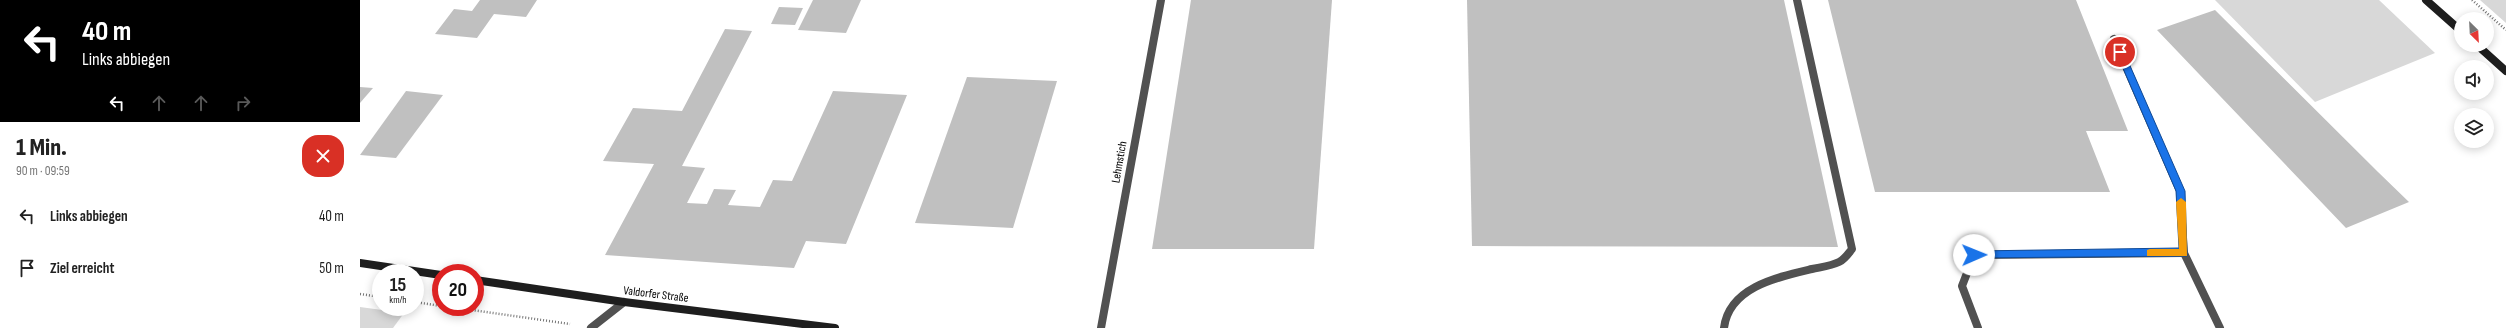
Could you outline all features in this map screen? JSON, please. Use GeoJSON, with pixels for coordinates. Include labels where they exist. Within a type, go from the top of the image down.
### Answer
{"type":"FeatureCollection","features":[{"type":"Feature","properties":{"kind":"street","name":"Lehmstich"},"geometry":{"type":"LineString","coordinates":[[1101,328],[1161,0]]}},
{"type":"Feature","properties":{"kind":"street"},"geometry":{"type":"LineString","coordinates":[[1724,328],[1723,323],[1731,304],[1748,291],[1782,276],[1839,262],[1852,249],[1797,0]]}},
{"type":"Feature","properties":{"kind":"street"},"geometry":{"type":"LineString","coordinates":[[2426,0],[2454,25]]}},
{"type":"Feature","properties":{"kind":"street"},"geometry":{"type":"LineString","coordinates":[[2114,38],[2180,191],[2184,253],[2220,328]]}},
{"type":"Feature","properties":{"kind":"street"},"geometry":{"type":"LineString","coordinates":[[2485,52],[2506,71]]}},
{"type":"Feature","properties":{"kind":"street"},"geometry":{"type":"LineString","coordinates":[[1978,328],[1962,286],[1974,255],[2184,253]]}},
{"type":"Feature","properties":{"kind":"street"},"geometry":{"type":"LineString","coordinates":[[360,263],[432,274]]}},
{"type":"Feature","properties":{"kind":"street","name":"Valdorfer Straße"},"geometry":{"type":"LineString","coordinates":[[484,281],[624,302],[835,328]]}},
{"type":"Feature","properties":{"kind":"street"},"geometry":{"type":"LineString","coordinates":[[591,327],[624,302]]}},
{"type":"Feature","properties":{"kind":"path"},"geometry":{"type":"LineString","coordinates":[[2472,0],[2506,30]]}},
{"type":"Feature","properties":{"kind":"path"},"geometry":{"type":"LineString","coordinates":[[360,294],[372,296]]}},
{"type":"Feature","properties":{"kind":"path"},"geometry":{"type":"LineString","coordinates":[[484,312],[591,327]]}},
{"type":"Feature","properties":{"kind":"shaded area"},"geometry":{"type":"Polygon","coordinates":[[[2215,0],[2379,0],[2435,53],[2315,102],[2215,0]]]}},
{"type":"Feature","properties":{"kind":"shaded area"},"geometry":{"type":"Polygon","coordinates":[[[2480,0],[2506,0],[2506,23],[2480,0]]]}},
{"type":"Feature","properties":{"kind":"shaded area"},"geometry":{"type":"Polygon","coordinates":[[[360,307],[372,309],[372,316],[402,316],[393,328],[360,328],[360,307]]]}},
{"type":"Feature","properties":{"kind":"building"},"geometry":{"type":"Polygon","coordinates":[[[480,0],[537,0],[526,17],[494,14],[477,38],[435,34],[454,9],[472,11],[480,0]]]}},
{"type":"Feature","properties":{"kind":"building"},"geometry":{"type":"Polygon","coordinates":[[[813,0],[861,0],[846,33],[798,30],[813,0]]]}},
{"type":"Feature","properties":{"kind":"building"},"geometry":{"type":"Polygon","coordinates":[[[1191,0],[1332,0],[1314,249],[1152,249],[1191,0]]]}},
{"type":"Feature","properties":{"kind":"building"},"geometry":{"type":"Polygon","coordinates":[[[1467,0],[1784,0],[1838,247],[1472,246],[1467,0]]]}},
{"type":"Feature","properties":{"kind":"building"},"geometry":{"type":"Polygon","coordinates":[[[1828,0],[2076,0],[2128,131],[2086,131],[2110,192],[1875,192],[1828,0]]]}},
{"type":"Feature","properties":{"kind":"building"},"geometry":{"type":"Polygon","coordinates":[[[779,7],[803,8],[795,25],[771,24],[779,7]]]}},
{"type":"Feature","properties":{"kind":"building"},"geometry":{"type":"Polygon","coordinates":[[[2215,10],[2409,202],[2346,228],[2157,30],[2215,10]]]}},
{"type":"Feature","properties":{"kind":"building"},"geometry":{"type":"Polygon","coordinates":[[[725,29],[752,31],[682,166],[705,168],[687,203],[707,204],[714,189],[736,190],[728,205],[760,207],[773,180],[792,181],[833,91],[907,95],[846,244],[806,241],[794,268],[605,255],[654,164],[603,161],[633,108],[682,111],[725,29]]]}},
{"type":"Feature","properties":{"kind":"building"},"geometry":{"type":"Polygon","coordinates":[[[967,77],[1057,81],[1013,228],[915,223],[967,77]]]}},
{"type":"Feature","properties":{"kind":"building"},"geometry":{"type":"Polygon","coordinates":[[[360,87],[373,88],[360,103],[360,87]]]}},
{"type":"Feature","properties":{"kind":"building"},"geometry":{"type":"Polygon","coordinates":[[[406,91],[443,95],[396,158],[360,155],[406,91]]]}},
{"type":"Feature","properties":{"kind":"slow traffic"},"geometry":{"type":"LineString","coordinates":[[2150,253],[2184,253],[2181,202]]}},
{"type":"Feature","properties":{"kind":"route"},"geometry":{"type":"LineString","coordinates":[[1974,255],[2184,253],[2180,191],[2120,52]]}}]}
